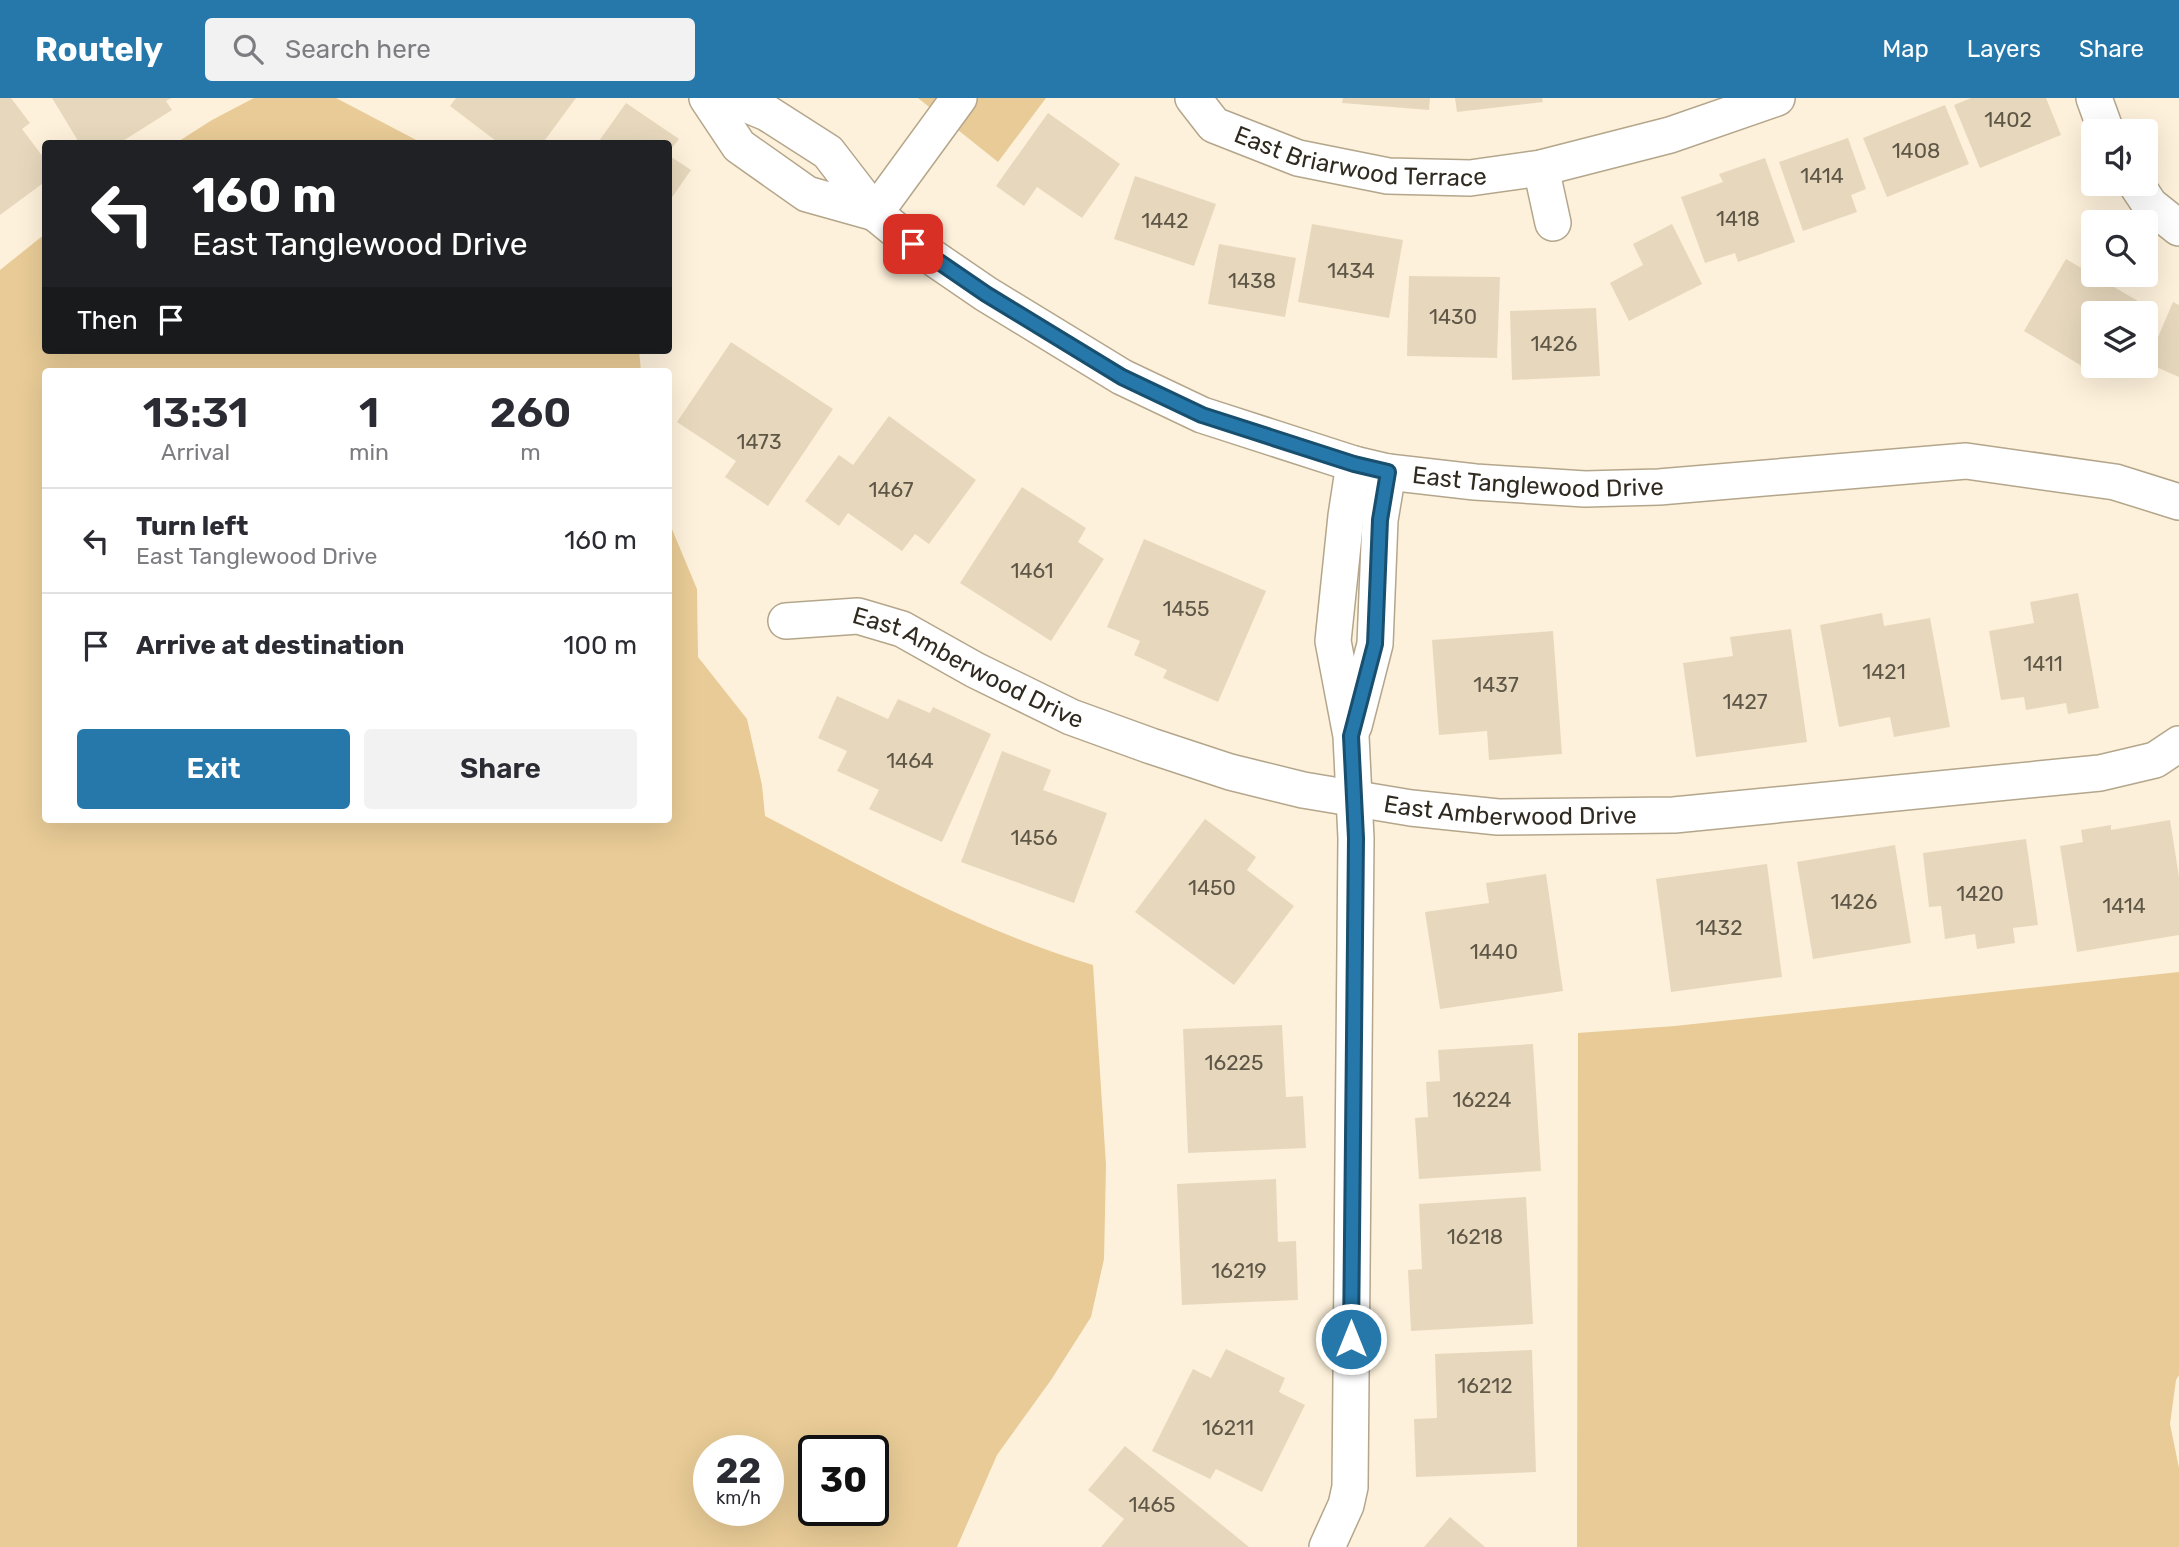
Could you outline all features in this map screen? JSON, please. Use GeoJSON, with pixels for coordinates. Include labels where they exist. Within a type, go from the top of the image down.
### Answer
{"type":"FeatureCollection","features":[{"type":"Feature","properties":{"kind":"street"},"geometry":{"type":"LineString","coordinates":[[707,98],[740,146],[807,194],[875,213]]}},
{"type":"Feature","properties":{"kind":"street"},"geometry":{"type":"LineString","coordinates":[[731,98],[767,113],[828,152],[875,213]]}},
{"type":"Feature","properties":{"kind":"street"},"geometry":{"type":"LineString","coordinates":[[875,213],[959,98]]}},
{"type":"Feature","properties":{"kind":"street","name":"East Briarwood Terrace"},"geometry":{"type":"LineString","coordinates":[[1193,98],[1214,124],[1298,158],[1388,176],[1470,178],[1541,169],[1670,135],[1777,98]]}},
{"type":"Feature","properties":{"kind":"street"},"geometry":{"type":"LineString","coordinates":[[2094,98],[2102,119]]}},
{"type":"Feature","properties":{"kind":"street"},"geometry":{"type":"LineString","coordinates":[[769,167],[796,131]]}},
{"type":"Feature","properties":{"kind":"street"},"geometry":{"type":"LineString","coordinates":[[1541,169],[1553,223]]}},
{"type":"Feature","properties":{"kind":"street"},"geometry":{"type":"LineString","coordinates":[[2145,196],[2179,228]]}},
{"type":"Feature","properties":{"kind":"street","name":"East Tanglewood Drive"},"geometry":{"type":"LineString","coordinates":[[875,213],[913,244],[986,294],[1122,377],[1202,415],[1354,464],[1388,472],[1475,482],[1585,489],[1639,488],[1966,461],[2115,482],[2179,502]]}},
{"type":"Feature","properties":{"kind":"street"},"geometry":{"type":"LineString","coordinates":[[1327,1547],[1346,1504],[1350,1487],[1356,838],[1351,736],[1333,641],[1354,464]]}},
{"type":"Feature","properties":{"kind":"street"},"geometry":{"type":"LineString","coordinates":[[1351,736],[1375,644],[1380,520],[1388,472]]}},
{"type":"Feature","properties":{"kind":"street"},"geometry":{"type":"LineString","coordinates":[[1336,607],[1377,609]]}},
{"type":"Feature","properties":{"kind":"street","name":"East Amberwood Drive"},"geometry":{"type":"LineString","coordinates":[[786,621],[858,616],[902,629],[975,670],[1071,717],[1230,772],[1354,800],[1498,817],[1627,817],[1731,811],[2100,773],[2155,760],[2179,744]]}},
{"type":"Feature","properties":{"kind":"shaded area"},"geometry":{"type":"Polygon","coordinates":[[[254,98],[336,98],[416,140],[181,140],[254,98]]]}},
{"type":"Feature","properties":{"kind":"shaded area"},"geometry":{"type":"Polygon","coordinates":[[[918,98],[1046,98],[998,162],[918,98]]]}},
{"type":"Feature","properties":{"kind":"shaded area"},"geometry":{"type":"Polygon","coordinates":[[[42,236],[42,354],[639,354],[641,368],[42,368],[42,823],[672,823],[672,529],[697,589],[698,657],[747,719],[762,785],[765,816],[967,917],[1050,951],[1093,965],[1106,1165],[1104,1259],[1091,1317],[1051,1380],[997,1455],[957,1547],[0,1547],[0,270],[42,236]]]}},
{"type":"Feature","properties":{"kind":"shaded area"},"geometry":{"type":"Polygon","coordinates":[[[2179,972],[2179,1375],[2170,1424],[2179,1468],[2179,1547],[1577,1547],[1578,1033],[1675,1026],[2179,972]]]}},
{"type":"Feature","properties":{"kind":"building"},"geometry":{"type":"Polygon","coordinates":[[[0,98],[11,98],[30,123],[22,129],[42,156],[42,184],[0,215],[0,98]]]}},
{"type":"Feature","properties":{"kind":"building"},"geometry":{"type":"Polygon","coordinates":[[[52,98],[171,98],[166,101],[172,110],[124,140],[78,140],[52,98]]]}},
{"type":"Feature","properties":{"kind":"building"},"geometry":{"type":"Polygon","coordinates":[[[456,98],[576,98],[545,140],[495,140],[450,106],[456,98]]]}},
{"type":"Feature","properties":{"kind":"building"},"geometry":{"type":"Polygon","coordinates":[[[1343,98],[1430,98],[1429,110],[1342,103],[1343,98]]]}},
{"type":"Feature","properties":{"kind":"building"},"geometry":{"type":"Polygon","coordinates":[[[1455,98],[1542,98],[1543,102],[1457,112],[1455,98]]]}},
{"type":"Feature","properties":{"kind":"building"},"geometry":{"type":"Polygon","coordinates":[[[1971,98],[2046,98],[2061,135],[1980,168],[1954,105],[1971,98]]]}},
{"type":"Feature","properties":{"kind":"building"},"geometry":{"type":"Polygon","coordinates":[[[626,103],[679,139],[672,148],[672,140],[600,140],[626,103]]]}},
{"type":"Feature","properties":{"kind":"building"},"geometry":{"type":"Polygon","coordinates":[[[1945,105],[1969,164],[1887,197],[1863,138],[1945,105]]]}},
{"type":"Feature","properties":{"kind":"building"},"geometry":{"type":"Polygon","coordinates":[[[1048,113],[1120,164],[1082,218],[1037,187],[1024,206],[996,186],[1048,113]]]}},
{"type":"Feature","properties":{"kind":"building"},"geometry":{"type":"Polygon","coordinates":[[[1848,138],[1866,189],[1851,195],[1857,212],[1803,231],[1779,162],[1848,138]]]}},
{"type":"Feature","properties":{"kind":"building"},"geometry":{"type":"Polygon","coordinates":[[[672,158],[691,170],[672,197],[672,158]]]}},
{"type":"Feature","properties":{"kind":"building"},"geometry":{"type":"Polygon","coordinates":[[[1765,158],[1795,242],[1738,262],[1735,253],[1705,263],[1681,197],[1723,182],[1719,174],[1765,158]]]}},
{"type":"Feature","properties":{"kind":"building"},"geometry":{"type":"Polygon","coordinates":[[[1135,176],[1216,204],[1194,266],[1114,239],[1135,176]]]}},
{"type":"Feature","properties":{"kind":"building"},"geometry":{"type":"Polygon","coordinates":[[[1312,224],[1403,240],[1389,318],[1298,302],[1312,224]]]}},
{"type":"Feature","properties":{"kind":"building"},"geometry":{"type":"Polygon","coordinates":[[[1672,224],[1702,284],[1629,321],[1610,283],[1643,265],[1633,244],[1672,224]]]}},
{"type":"Feature","properties":{"kind":"building"},"geometry":{"type":"Polygon","coordinates":[[[1219,244],[1296,258],[1285,317],[1208,304],[1219,244]]]}},
{"type":"Feature","properties":{"kind":"building"},"geometry":{"type":"Polygon","coordinates":[[[2066,259],[2081,268],[2081,287],[2114,287],[2138,301],[2081,301],[2081,366],[2024,331],[2066,259]]]}},
{"type":"Feature","properties":{"kind":"building"},"geometry":{"type":"Polygon","coordinates":[[[1409,276],[1500,277],[1497,358],[1407,356],[1409,276]]]}},
{"type":"Feature","properties":{"kind":"building"},"geometry":{"type":"Polygon","coordinates":[[[2173,302],[2179,305],[2179,377],[2158,368],[2158,337],[2173,302]]]}},
{"type":"Feature","properties":{"kind":"building"},"geometry":{"type":"Polygon","coordinates":[[[1596,308],[1600,376],[1512,380],[1510,311],[1596,308]]]}},
{"type":"Feature","properties":{"kind":"building"},"geometry":{"type":"Polygon","coordinates":[[[731,342],[833,409],[768,506],[725,477],[736,461],[677,422],[731,342]]]}},
{"type":"Feature","properties":{"kind":"building"},"geometry":{"type":"Polygon","coordinates":[[[889,416],[976,480],[929,544],[915,534],[902,551],[848,513],[839,526],[805,501],[839,455],[853,465],[889,416]]]}},
{"type":"Feature","properties":{"kind":"building"},"geometry":{"type":"Polygon","coordinates":[[[1022,487],[1086,528],[1078,542],[1104,559],[1051,641],[960,583],[1022,487]]]}},
{"type":"Feature","properties":{"kind":"building"},"geometry":{"type":"Polygon","coordinates":[[[1144,539],[1266,591],[1218,702],[1163,678],[1167,670],[1134,655],[1140,641],[1107,627],[1144,539]]]}},
{"type":"Feature","properties":{"kind":"building"},"geometry":{"type":"Polygon","coordinates":[[[2078,593],[2099,708],[2068,714],[2066,703],[2026,710],[2024,697],[2001,700],[1989,631],[2034,623],[2030,602],[2078,593]]]}},
{"type":"Feature","properties":{"kind":"building"},"geometry":{"type":"Polygon","coordinates":[[[1882,613],[1884,626],[1930,618],[1950,727],[1894,737],[1890,717],[1839,727],[1820,625],[1882,613]]]}},
{"type":"Feature","properties":{"kind":"building"},"geometry":{"type":"Polygon","coordinates":[[[1791,629],[1807,742],[1696,757],[1683,663],[1733,656],[1730,637],[1791,629]]]}},
{"type":"Feature","properties":{"kind":"building"},"geometry":{"type":"Polygon","coordinates":[[[1553,631],[1562,754],[1489,760],[1487,731],[1439,735],[1432,640],[1553,631]]]}},
{"type":"Feature","properties":{"kind":"building"},"geometry":{"type":"Polygon","coordinates":[[[837,696],[888,719],[898,699],[930,713],[933,707],[991,734],[942,842],[869,809],[879,790],[837,771],[847,751],[818,738],[837,696]]]}},
{"type":"Feature","properties":{"kind":"building"},"geometry":{"type":"Polygon","coordinates":[[[1002,751],[1051,770],[1043,790],[1107,813],[1074,903],[961,862],[1002,751]]]}},
{"type":"Feature","properties":{"kind":"building"},"geometry":{"type":"Polygon","coordinates":[[[1205,819],[1256,857],[1247,870],[1294,906],[1234,985],[1135,912],[1205,819]]]}},
{"type":"Feature","properties":{"kind":"building"},"geometry":{"type":"Polygon","coordinates":[[[2170,820],[2179,877],[2179,935],[2077,952],[2060,846],[2083,842],[2081,830],[2111,825],[2111,830],[2170,820]]]}},
{"type":"Feature","properties":{"kind":"building"},"geometry":{"type":"Polygon","coordinates":[[[2026,839],[2038,925],[2013,928],[2015,943],[1977,949],[1975,934],[1945,939],[1941,906],[1929,907],[1923,853],[2026,839]]]}},
{"type":"Feature","properties":{"kind":"building"},"geometry":{"type":"Polygon","coordinates":[[[1895,845],[1911,943],[1813,959],[1797,862],[1895,845]]]}},
{"type":"Feature","properties":{"kind":"building"},"geometry":{"type":"Polygon","coordinates":[[[1767,864],[1782,977],[1671,992],[1656,879],[1767,864]]]}},
{"type":"Feature","properties":{"kind":"building"},"geometry":{"type":"Polygon","coordinates":[[[1546,874],[1563,991],[1440,1009],[1425,912],[1489,903],[1486,883],[1546,874]]]}},
{"type":"Feature","properties":{"kind":"building"},"geometry":{"type":"Polygon","coordinates":[[[1282,1025],[1286,1097],[1303,1096],[1306,1148],[1188,1153],[1183,1029],[1282,1025]]]}},
{"type":"Feature","properties":{"kind":"building"},"geometry":{"type":"Polygon","coordinates":[[[1533,1044],[1541,1171],[1419,1179],[1415,1118],[1428,1117],[1426,1082],[1440,1081],[1438,1050],[1533,1044]]]}},
{"type":"Feature","properties":{"kind":"building"},"geometry":{"type":"Polygon","coordinates":[[[1276,1179],[1278,1242],[1296,1241],[1298,1300],[1182,1305],[1177,1184],[1276,1179]]]}},
{"type":"Feature","properties":{"kind":"building"},"geometry":{"type":"Polygon","coordinates":[[[1526,1197],[1533,1324],[1411,1331],[1408,1270],[1422,1269],[1419,1204],[1526,1197]]]}},
{"type":"Feature","properties":{"kind":"building"},"geometry":{"type":"Polygon","coordinates":[[[1226,1349],[1285,1378],[1279,1392],[1305,1405],[1262,1492],[1216,1469],[1210,1479],[1152,1451],[1193,1369],[1211,1378],[1226,1349]]]}},
{"type":"Feature","properties":{"kind":"building"},"geometry":{"type":"Polygon","coordinates":[[[1532,1350],[1536,1472],[1416,1477],[1414,1419],[1437,1418],[1435,1354],[1532,1350]]]}},
{"type":"Feature","properties":{"kind":"building"},"geometry":{"type":"Polygon","coordinates":[[[1125,1446],[1249,1547],[1101,1547],[1124,1519],[1088,1490],[1125,1446]]]}},
{"type":"Feature","properties":{"kind":"building"},"geometry":{"type":"Polygon","coordinates":[[[1450,1517],[1485,1547],[1424,1547],[1450,1517]]]}},
{"type":"Feature","properties":{"kind":"route"},"geometry":{"type":"LineString","coordinates":[[913,244],[986,294],[1122,377],[1202,415],[1354,464],[1388,472],[1380,520],[1375,644],[1351,736],[1356,838],[1351,1339]]}}]}
